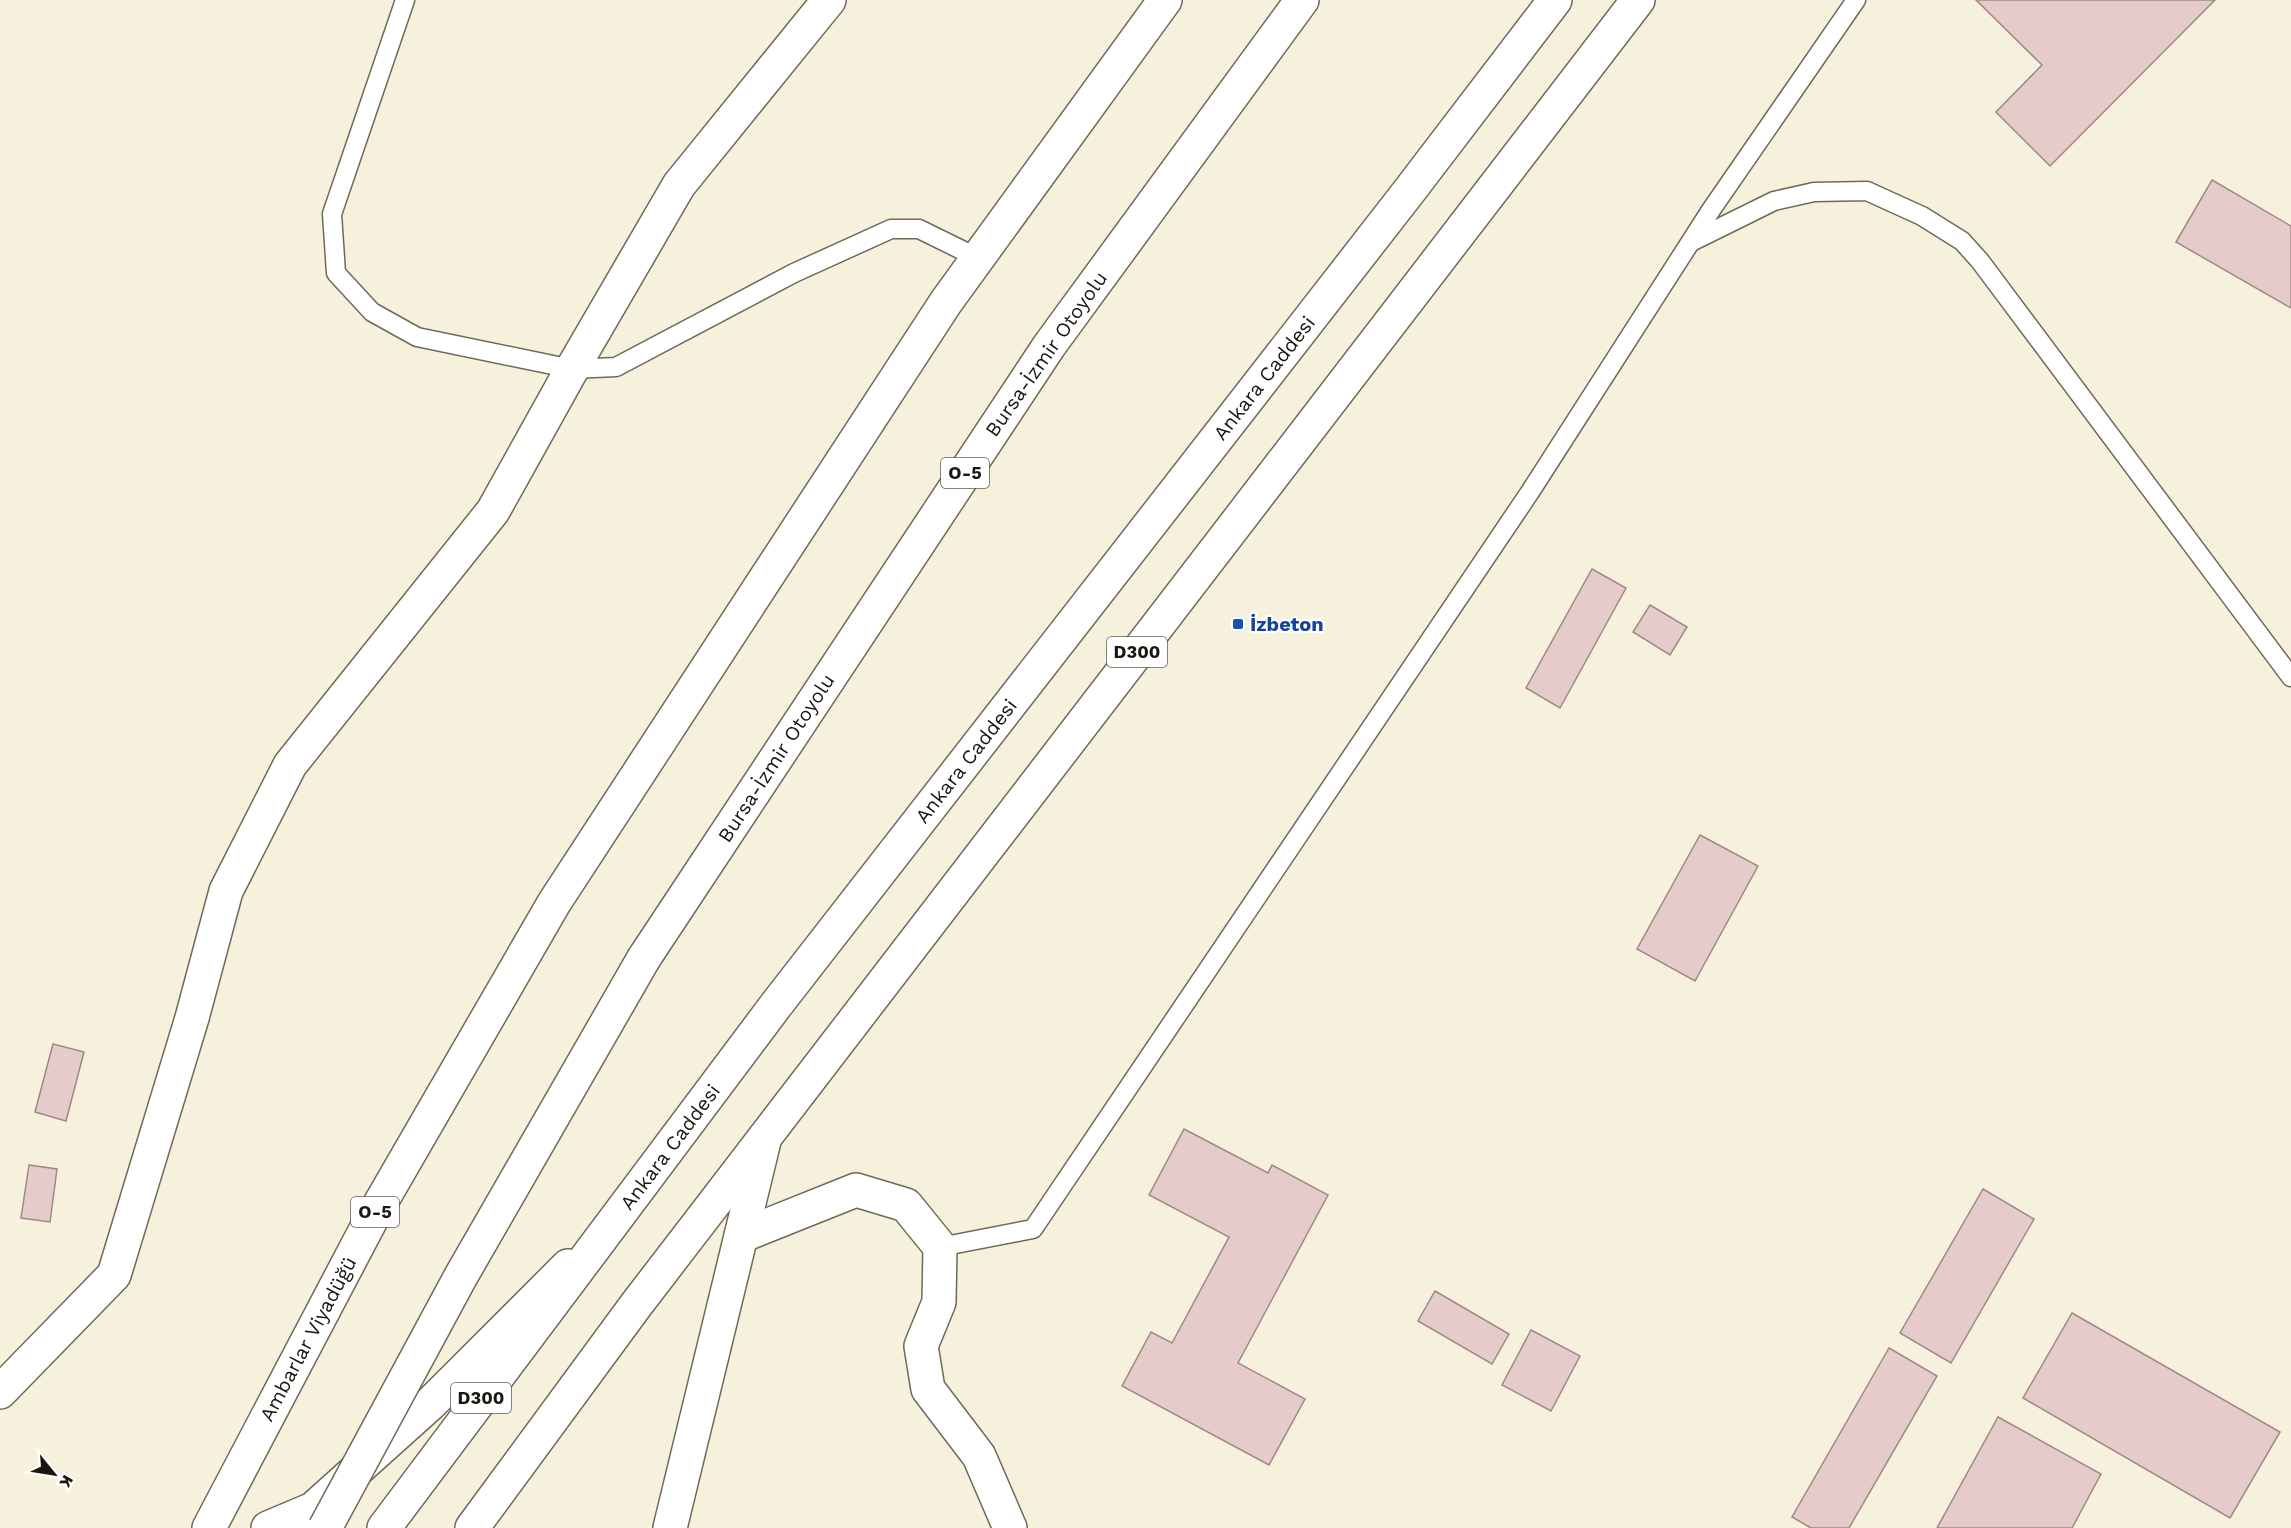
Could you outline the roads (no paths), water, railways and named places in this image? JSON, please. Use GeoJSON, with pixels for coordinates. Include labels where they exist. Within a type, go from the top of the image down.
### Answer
{"type":"FeatureCollection","features":[{"type":"Feature","properties":{"kind":"main road"},"geometry":{"type":"LineString","coordinates":[[0,1392],[114,1275],[192,1017],[226,891],[290,765],[493,511],[679,185],[829,0]]}},
{"type":"Feature","properties":{"kind":"main road","name":"O-5"},"geometry":{"type":"LineString","coordinates":[[978,258],[1165,0]]}},
{"type":"Feature","properties":{"kind":"main road","name":"Bursa-İzmir Otoyolu"},"geometry":{"type":"LineString","coordinates":[[325,1528],[461,1276],[645,958],[1049,346],[1302,0]]}},
{"type":"Feature","properties":{"kind":"main road","name":"Ankara Caddesi"},"geometry":{"type":"LineString","coordinates":[[384,1528],[776,1005],[1555,0]]}},
{"type":"Feature","properties":{"kind":"main road","name":"D300"},"geometry":{"type":"LineString","coordinates":[[472,1528],[630,1314],[765,1137],[1638,0]]}},
{"type":"Feature","properties":{"kind":"main road","name":"Ambarlar Viyadüğü"},"geometry":{"type":"LineString","coordinates":[[209,1528],[373,1216],[554,903],[946,302],[978,258]]}},
{"type":"Feature","properties":{"kind":"main road"},"geometry":{"type":"LineString","coordinates":[[670,1528],[765,1137]]}},
{"type":"Feature","properties":{"kind":"main road"},"geometry":{"type":"LineString","coordinates":[[741,1236],[856,1190],[906,1206],[939,1247],[939,1302],[921,1346],[928,1389],[979,1456],[1010,1528]]}},
{"type":"Feature","properties":{"kind":"main road"},"geometry":{"type":"LineString","coordinates":[[268,1528],[313,1509],[430,1404],[616,1218]]}},
{"type":"Feature","properties":{"kind":"lane"},"geometry":{"type":"LineString","coordinates":[[405,0],[332,214],[336,273],[372,312],[417,337],[572,369],[616,367],[794,273],[891,230],[919,229],[978,258]]}},
{"type":"Feature","properties":{"kind":"lane"},"geometry":{"type":"LineString","coordinates":[[939,1247],[1033,1229],[1530,492],[1691,242],[1857,0]]}},
{"type":"Feature","properties":{"kind":"lane"},"geometry":{"type":"LineString","coordinates":[[1691,242],[1774,201],[1814,192],[1867,191],[1922,216],[1962,241],[1980,261],[2291,677]]}},
{"type":"Feature","properties":{"kind":"place","name":"İzbeton"},"geometry":{"type":"Point","coordinates":[1238,624]}}]}
